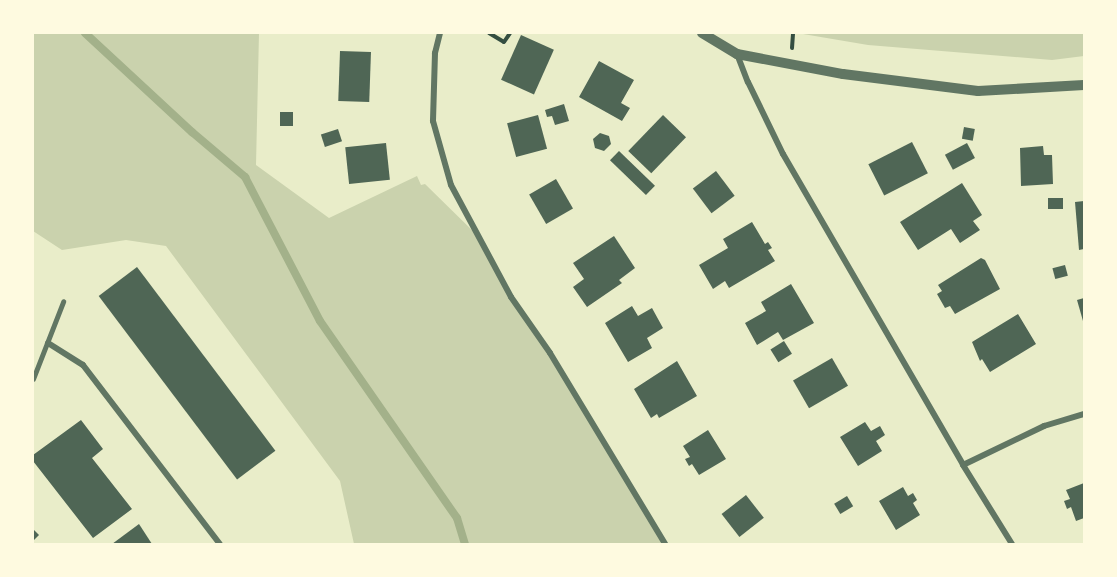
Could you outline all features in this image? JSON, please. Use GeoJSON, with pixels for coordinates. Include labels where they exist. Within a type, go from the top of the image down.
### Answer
{"type":"FeatureCollection","features":[{"type":"Feature","properties":{"kind":"street"},"geometry":{"type":"LineString","coordinates":[[440,33],[435,53],[433,121],[451,185],[511,297],[550,353],[664,544]]}},
{"type":"Feature","properties":{"kind":"street"},"geometry":{"type":"LineString","coordinates":[[702,33],[737,54],[843,74],[978,91],[1084,85]]}},
{"type":"Feature","properties":{"kind":"street"},"geometry":{"type":"LineString","coordinates":[[737,54],[783,154],[963,465],[1012,544]]}},
{"type":"Feature","properties":{"kind":"street"},"geometry":{"type":"LineString","coordinates":[[48,343],[83,365],[220,544]]}},
{"type":"Feature","properties":{"kind":"street"},"geometry":{"type":"LineString","coordinates":[[963,465],[1044,426],[1084,414]]}},
{"type":"Feature","properties":{"kind":"lane"},"geometry":{"type":"LineString","coordinates":[[33,379],[63,302]]}},
{"type":"Feature","properties":{"kind":"path"},"geometry":{"type":"LineString","coordinates":[[489,33],[504,42],[510,33]]}},
{"type":"Feature","properties":{"kind":"green space"},"geometry":{"type":"Polygon","coordinates":[[[33,33],[259,33],[256,165],[329,218],[417,176],[421,185],[425,184],[478,236],[511,297],[550,353],[665,544],[354,544],[340,481],[166,246],[126,240],[62,250],[33,231],[33,33]]]}},
{"type":"Feature","properties":{"kind":"green space"},"geometry":{"type":"Polygon","coordinates":[[[1084,33],[1084,56],[1052,60],[868,45],[803,34],[1084,33]]]}},
{"type":"Feature","properties":{"kind":"building"},"geometry":{"type":"Polygon","coordinates":[[[521,35],[554,50],[534,94],[501,80],[521,35]]]}},
{"type":"Feature","properties":{"kind":"building"},"geometry":{"type":"Polygon","coordinates":[[[340,51],[371,52],[369,102],[338,101],[340,51]]]}},
{"type":"Feature","properties":{"kind":"building"},"geometry":{"type":"Polygon","coordinates":[[[599,61],[634,80],[621,103],[630,108],[622,121],[579,97],[599,61]]]}},
{"type":"Feature","properties":{"kind":"building"},"geometry":{"type":"Polygon","coordinates":[[[564,104],[569,121],[555,125],[552,116],[547,117],[545,110],[564,104]]]}},
{"type":"Feature","properties":{"kind":"building"},"geometry":{"type":"Polygon","coordinates":[[[280,112],[293,112],[293,126],[280,126],[280,112]]]}},
{"type":"Feature","properties":{"kind":"building"},"geometry":{"type":"Polygon","coordinates":[[[538,115],[547,149],[516,157],[507,123],[538,115]]]}},
{"type":"Feature","properties":{"kind":"building"},"geometry":{"type":"Polygon","coordinates":[[[663,115],[686,137],[651,173],[628,151],[663,115]]]}},
{"type":"Feature","properties":{"kind":"building"},"geometry":{"type":"Polygon","coordinates":[[[964,127],[975,129],[973,141],[962,139],[964,127]]]}},
{"type":"Feature","properties":{"kind":"building"},"geometry":{"type":"Polygon","coordinates":[[[338,129],[342,141],[325,147],[321,135],[338,129]]]}},
{"type":"Feature","properties":{"kind":"building"},"geometry":{"type":"Polygon","coordinates":[[[600,133],[609,136],[611,144],[604,151],[595,148],[593,139],[600,133]]]}},
{"type":"Feature","properties":{"kind":"building"},"geometry":{"type":"Polygon","coordinates":[[[912,142],[928,173],[884,195],[868,164],[912,142]]]}},
{"type":"Feature","properties":{"kind":"building"},"geometry":{"type":"Polygon","coordinates":[[[386,143],[390,180],[349,184],[345,147],[386,143]]]}},
{"type":"Feature","properties":{"kind":"building"},"geometry":{"type":"Polygon","coordinates":[[[967,143],[975,158],[953,170],[945,155],[967,143]]]}},
{"type":"Feature","properties":{"kind":"building"},"geometry":{"type":"Polygon","coordinates":[[[1043,146],[1044,155],[1052,155],[1053,184],[1021,186],[1020,148],[1043,146]]]}},
{"type":"Feature","properties":{"kind":"building"},"geometry":{"type":"Polygon","coordinates":[[[619,151],[655,186],[646,195],[610,160],[619,151]]]}},
{"type":"Feature","properties":{"kind":"building"},"geometry":{"type":"Polygon","coordinates":[[[716,171],[735,196],[711,213],[693,188],[716,171]]]}},
{"type":"Feature","properties":{"kind":"building"},"geometry":{"type":"Polygon","coordinates":[[[556,179],[573,208],[546,224],[529,195],[556,179]]]}},
{"type":"Feature","properties":{"kind":"building"},"geometry":{"type":"Polygon","coordinates":[[[962,183],[982,215],[973,221],[980,230],[960,243],[951,229],[918,250],[900,222],[962,183]]]}},
{"type":"Feature","properties":{"kind":"building"},"geometry":{"type":"Polygon","coordinates":[[[1048,198],[1063,198],[1063,209],[1048,209],[1048,198]]]}},
{"type":"Feature","properties":{"kind":"building"},"geometry":{"type":"Polygon","coordinates":[[[1084,201],[1084,249],[1079,250],[1075,202],[1084,201]]]}},
{"type":"Feature","properties":{"kind":"building"},"geometry":{"type":"Polygon","coordinates":[[[752,222],[765,244],[768,242],[772,248],[768,250],[775,261],[729,288],[725,281],[713,289],[699,265],[728,248],[723,239],[752,222]]]}},
{"type":"Feature","properties":{"kind":"building"},"geometry":{"type":"Polygon","coordinates":[[[614,236],[635,268],[619,280],[622,283],[587,307],[573,287],[584,279],[573,263],[614,236]]]}},
{"type":"Feature","properties":{"kind":"building"},"geometry":{"type":"Polygon","coordinates":[[[981,258],[985,260],[1000,289],[955,314],[950,306],[945,308],[937,294],[942,291],[938,285],[981,258]]]}},
{"type":"Feature","properties":{"kind":"building"},"geometry":{"type":"Polygon","coordinates":[[[1065,265],[1068,276],[1055,279],[1052,268],[1065,265]]]}},
{"type":"Feature","properties":{"kind":"building"},"geometry":{"type":"Polygon","coordinates":[[[137,267],[275,451],[237,480],[99,296],[137,267]]]}},
{"type":"Feature","properties":{"kind":"building"},"geometry":{"type":"Polygon","coordinates":[[[791,284],[814,323],[783,340],[778,332],[757,345],[745,323],[766,311],[761,302],[791,284]]]}},
{"type":"Feature","properties":{"kind":"building"},"geometry":{"type":"Polygon","coordinates":[[[1084,298],[1084,321],[1083,321],[1077,300],[1084,298]]]}},
{"type":"Feature","properties":{"kind":"building"},"geometry":{"type":"Polygon","coordinates":[[[632,306],[638,316],[652,308],[663,328],[647,338],[652,348],[628,362],[605,323],[632,306]]]}},
{"type":"Feature","properties":{"kind":"building"},"geometry":{"type":"Polygon","coordinates":[[[1018,314],[1036,344],[990,372],[982,359],[980,361],[972,342],[1018,314]]]}},
{"type":"Feature","properties":{"kind":"building"},"geometry":{"type":"Polygon","coordinates":[[[784,341],[792,354],[778,362],[770,349],[784,341]]]}},
{"type":"Feature","properties":{"kind":"building"},"geometry":{"type":"Polygon","coordinates":[[[832,358],[848,386],[809,408],[793,380],[832,358]]]}},
{"type":"Feature","properties":{"kind":"building"},"geometry":{"type":"Polygon","coordinates":[[[677,361],[697,396],[659,418],[657,414],[651,418],[634,389],[677,361]]]}},
{"type":"Feature","properties":{"kind":"building"},"geometry":{"type":"Polygon","coordinates":[[[81,420],[103,449],[92,458],[132,509],[93,538],[33,461],[33,455],[81,420]]]}},
{"type":"Feature","properties":{"kind":"building"},"geometry":{"type":"Polygon","coordinates":[[[865,422],[871,431],[880,426],[885,435],[876,441],[882,451],[858,466],[840,437],[865,422]]]}},
{"type":"Feature","properties":{"kind":"building"},"geometry":{"type":"Polygon","coordinates":[[[708,430],[726,459],[699,475],[692,464],[689,466],[685,459],[690,457],[683,446],[708,430]]]}},
{"type":"Feature","properties":{"kind":"building"},"geometry":{"type":"Polygon","coordinates":[[[1084,483],[1084,518],[1076,521],[1071,507],[1067,509],[1064,501],[1070,499],[1066,490],[1084,483]]]}},
{"type":"Feature","properties":{"kind":"building"},"geometry":{"type":"Polygon","coordinates":[[[903,487],[908,496],[913,493],[917,500],[913,503],[920,515],[896,530],[879,501],[903,487]]]}},
{"type":"Feature","properties":{"kind":"building"},"geometry":{"type":"Polygon","coordinates":[[[746,495],[764,518],[739,537],[722,514],[746,495]]]}},
{"type":"Feature","properties":{"kind":"building"},"geometry":{"type":"Polygon","coordinates":[[[847,496],[853,506],[840,514],[834,504],[847,496]]]}},
{"type":"Feature","properties":{"kind":"building"},"geometry":{"type":"Polygon","coordinates":[[[139,524],[152,544],[112,544],[139,524]]]}},
{"type":"Feature","properties":{"kind":"building"},"geometry":{"type":"Polygon","coordinates":[[[33,529],[39,535],[33,541],[33,529]]]}},
{"type":"Feature","properties":{"kind":"waterway"},"geometry":{"type":"LineString","coordinates":[[85,33],[192,132],[245,177],[320,321],[457,518],[465,544]]}}]}
